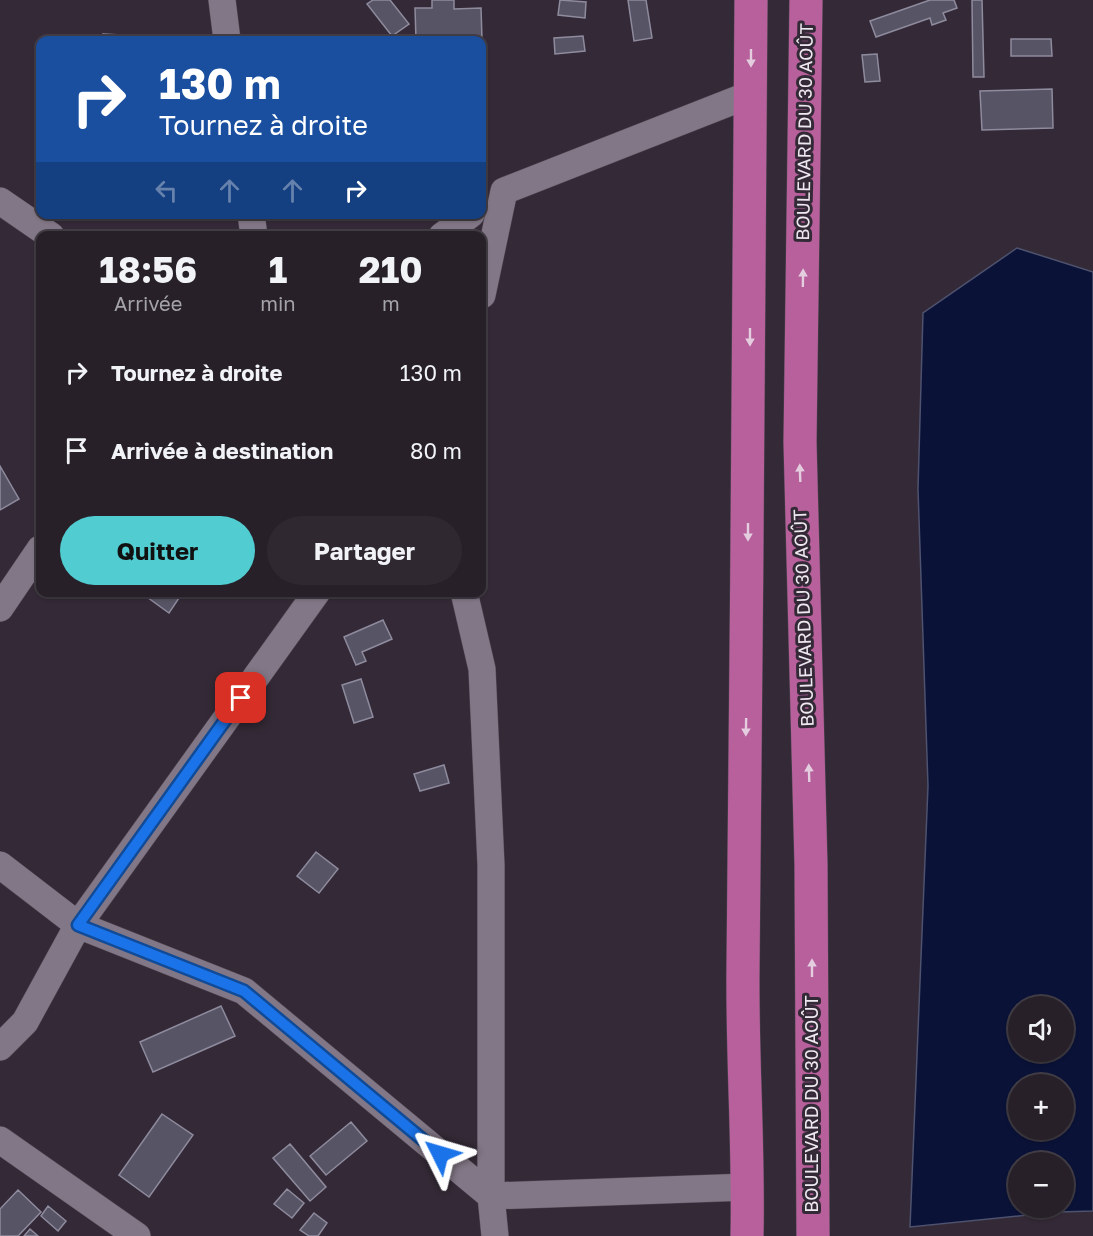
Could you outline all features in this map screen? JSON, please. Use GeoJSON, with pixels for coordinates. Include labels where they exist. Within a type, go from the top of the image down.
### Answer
{"type":"FeatureCollection","features":[{"type":"Feature","properties":{"kind":"highway"},"geometry":{"type":"LineString","coordinates":[[747,1236],[743,973],[751,0]]}},
{"type":"Feature","properties":{"kind":"highway","name":"BOULEVARD DU 30 AOÛT"},"geometry":{"type":"LineString","coordinates":[[806,0],[800,442],[811,865],[813,1236]]}},
{"type":"Feature","properties":{"kind":"street"},"geometry":{"type":"LineString","coordinates":[[222,0],[226,36]]}},
{"type":"Feature","properties":{"kind":"street"},"geometry":{"type":"LineString","coordinates":[[486,204],[504,191],[751,94]]}},
{"type":"Feature","properties":{"kind":"street"},"geometry":{"type":"LineString","coordinates":[[486,276],[504,191]]}},
{"type":"Feature","properties":{"kind":"street"},"geometry":{"type":"LineString","coordinates":[[0,201],[44,231]]}},
{"type":"Feature","properties":{"kind":"street"},"geometry":{"type":"LineString","coordinates":[[449,231],[464,219]]}},
{"type":"Feature","properties":{"kind":"street"},"geometry":{"type":"LineString","coordinates":[[0,608],[36,555]]}},
{"type":"Feature","properties":{"kind":"street"},"geometry":{"type":"LineString","coordinates":[[0,1047],[25,1022],[78,925],[313,597]]}},
{"type":"Feature","properties":{"kind":"street"},"geometry":{"type":"LineString","coordinates":[[465,597],[482,669],[491,865],[490,1196],[495,1236]]}},
{"type":"Feature","properties":{"kind":"street"},"geometry":{"type":"LineString","coordinates":[[0,865],[78,925],[244,991],[490,1196],[748,1186]]}},
{"type":"Feature","properties":{"kind":"street"},"geometry":{"type":"LineString","coordinates":[[0,1140],[137,1236]]}},
{"type":"Feature","properties":{"kind":"water"},"geometry":{"type":"Polygon","coordinates":[[[1017,248],[1093,272],[1093,1211],[1074,1212],[1074,1152],[1008,1152],[1008,1217],[910,1227],[928,786],[918,489],[923,313],[1017,248]]]}},
{"type":"Feature","properties":{"kind":"building"},"geometry":{"type":"Polygon","coordinates":[[[373,0],[390,0],[409,24],[392,36],[367,4],[373,0]]]}},
{"type":"Feature","properties":{"kind":"building"},"geometry":{"type":"Polygon","coordinates":[[[432,0],[454,0],[454,9],[481,8],[482,36],[416,36],[415,8],[432,8],[432,0]]]}},
{"type":"Feature","properties":{"kind":"building"},"geometry":{"type":"Polygon","coordinates":[[[560,0],[586,2],[585,18],[558,15],[560,0]]]}},
{"type":"Feature","properties":{"kind":"building"},"geometry":{"type":"Polygon","coordinates":[[[628,0],[646,0],[652,38],[634,41],[628,0]]]}},
{"type":"Feature","properties":{"kind":"building"},"geometry":{"type":"Polygon","coordinates":[[[930,0],[954,0],[957,8],[943,13],[946,20],[932,25],[930,18],[876,37],[870,21],[930,0]]]}},
{"type":"Feature","properties":{"kind":"building"},"geometry":{"type":"Polygon","coordinates":[[[972,0],[982,0],[984,77],[973,77],[972,0]]]}},
{"type":"Feature","properties":{"kind":"building"},"geometry":{"type":"Polygon","coordinates":[[[103,34],[121,35],[121,36],[103,36],[103,34]]]}},
{"type":"Feature","properties":{"kind":"building"},"geometry":{"type":"Polygon","coordinates":[[[583,36],[585,51],[555,54],[554,38],[583,36]]]}},
{"type":"Feature","properties":{"kind":"building"},"geometry":{"type":"Polygon","coordinates":[[[1011,39],[1051,39],[1052,56],[1011,56],[1011,39]]]}},
{"type":"Feature","properties":{"kind":"building"},"geometry":{"type":"Polygon","coordinates":[[[877,54],[880,81],[865,82],[862,55],[877,54]]]}},
{"type":"Feature","properties":{"kind":"building"},"geometry":{"type":"Polygon","coordinates":[[[1052,89],[1053,128],[982,130],[980,91],[1052,89]]]}},
{"type":"Feature","properties":{"kind":"building"},"geometry":{"type":"Polygon","coordinates":[[[0,466],[19,499],[0,510],[0,466]]]}},
{"type":"Feature","properties":{"kind":"building"},"geometry":{"type":"Polygon","coordinates":[[[147,597],[180,597],[169,613],[147,597]]]}},
{"type":"Feature","properties":{"kind":"building"},"geometry":{"type":"Polygon","coordinates":[[[383,620],[392,639],[362,652],[366,661],[356,665],[344,637],[383,620]]]}},
{"type":"Feature","properties":{"kind":"building"},"geometry":{"type":"Polygon","coordinates":[[[361,679],[373,717],[354,723],[342,685],[361,679]]]}},
{"type":"Feature","properties":{"kind":"building"},"geometry":{"type":"Polygon","coordinates":[[[444,765],[449,783],[420,791],[414,774],[444,765]]]}},
{"type":"Feature","properties":{"kind":"building"},"geometry":{"type":"Polygon","coordinates":[[[316,852],[338,869],[319,893],[297,876],[316,852]]]}},
{"type":"Feature","properties":{"kind":"building"},"geometry":{"type":"Polygon","coordinates":[[[221,1006],[235,1036],[153,1072],[140,1042],[221,1006]]]}},
{"type":"Feature","properties":{"kind":"building"},"geometry":{"type":"Polygon","coordinates":[[[162,1114],[193,1135],[149,1197],[119,1175],[162,1114]]]}},
{"type":"Feature","properties":{"kind":"building"},"geometry":{"type":"Polygon","coordinates":[[[351,1122],[367,1141],[326,1175],[310,1156],[351,1122]]]}},
{"type":"Feature","properties":{"kind":"building"},"geometry":{"type":"Polygon","coordinates":[[[290,1144],[326,1187],[310,1201],[273,1158],[290,1144]]]}},
{"type":"Feature","properties":{"kind":"building"},"geometry":{"type":"Polygon","coordinates":[[[287,1189],[304,1203],[292,1218],[274,1204],[287,1189]]]}},
{"type":"Feature","properties":{"kind":"building"},"geometry":{"type":"Polygon","coordinates":[[[18,1190],[41,1212],[18,1236],[0,1236],[0,1209],[18,1190]]]}},
{"type":"Feature","properties":{"kind":"building"},"geometry":{"type":"Polygon","coordinates":[[[48,1206],[66,1221],[58,1231],[41,1216],[48,1206]]]}},
{"type":"Feature","properties":{"kind":"building"},"geometry":{"type":"Polygon","coordinates":[[[314,1213],[327,1223],[318,1236],[309,1236],[300,1230],[314,1213]]]}},
{"type":"Feature","properties":{"kind":"building"},"geometry":{"type":"Polygon","coordinates":[[[30,1229],[38,1236],[24,1236],[30,1229]]]}},
{"type":"Feature","properties":{"kind":"route"},"geometry":{"type":"LineString","coordinates":[[241,698],[78,925],[244,991],[440,1154]]}}]}
